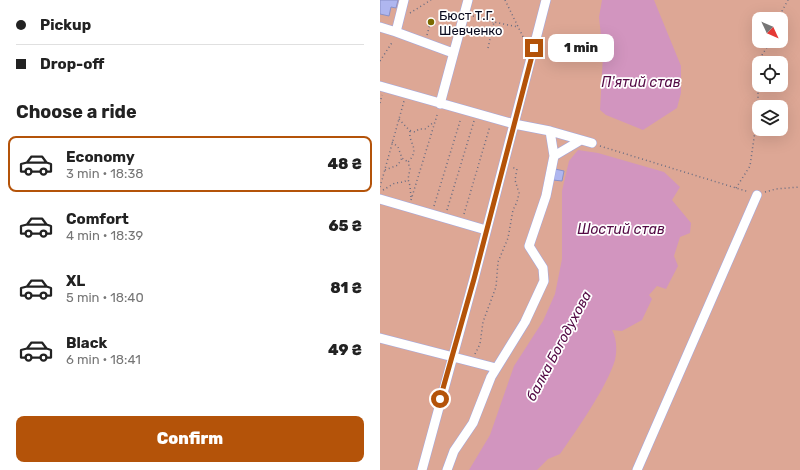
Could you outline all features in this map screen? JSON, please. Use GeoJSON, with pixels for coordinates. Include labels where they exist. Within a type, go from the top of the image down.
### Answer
{"type":"FeatureCollection","features":[{"type":"Feature","properties":{"kind":"street"},"geometry":{"type":"LineString","coordinates":[[398,32],[404,0]]}},
{"type":"Feature","properties":{"kind":"street"},"geometry":{"type":"LineString","coordinates":[[440,104],[468,0]]}},
{"type":"Feature","properties":{"kind":"street"},"geometry":{"type":"LineString","coordinates":[[422,470],[451,357],[474,279],[546,0]]}},
{"type":"Feature","properties":{"kind":"street"},"geometry":{"type":"LineString","coordinates":[[380,27],[398,32],[453,53]]}},
{"type":"Feature","properties":{"kind":"street"},"geometry":{"type":"LineString","coordinates":[[380,86],[476,114],[514,124],[550,131],[592,143]]}},
{"type":"Feature","properties":{"kind":"street"},"geometry":{"type":"LineString","coordinates":[[447,470],[454,451],[473,423],[491,377],[525,322],[544,280],[543,268],[529,246],[546,196],[554,156],[550,131]]}},
{"type":"Feature","properties":{"kind":"street"},"geometry":{"type":"LineString","coordinates":[[554,156],[581,140]]}},
{"type":"Feature","properties":{"kind":"street"},"geometry":{"type":"LineString","coordinates":[[637,470],[757,195]]}},
{"type":"Feature","properties":{"kind":"street"},"geometry":{"type":"LineString","coordinates":[[380,199],[410,204],[432,214],[486,230]]}},
{"type":"Feature","properties":{"kind":"street"},"geometry":{"type":"LineString","coordinates":[[380,338],[496,368]]}},
{"type":"Feature","properties":{"kind":"path"},"geometry":{"type":"LineString","coordinates":[[400,17],[417,10],[431,0]]}},
{"type":"Feature","properties":{"kind":"path"},"geometry":{"type":"LineString","coordinates":[[505,0],[528,46],[534,48]]}},
{"type":"Feature","properties":{"kind":"path"},"geometry":{"type":"LineString","coordinates":[[781,12],[788,0]]}},
{"type":"Feature","properties":{"kind":"path"},"geometry":{"type":"LineString","coordinates":[[465,13],[518,28]]}},
{"type":"Feature","properties":{"kind":"path"},"geometry":{"type":"LineString","coordinates":[[488,48],[494,22]]}},
{"type":"Feature","properties":{"kind":"path"},"geometry":{"type":"LineString","coordinates":[[380,61],[398,32]]}},
{"type":"Feature","properties":{"kind":"path"},"geometry":{"type":"LineString","coordinates":[[736,188],[750,166],[756,124],[754,106],[758,100],[758,61],[767,48]]}},
{"type":"Feature","properties":{"kind":"path"},"geometry":{"type":"LineString","coordinates":[[380,187],[406,94]]}},
{"type":"Feature","properties":{"kind":"path"},"geometry":{"type":"LineString","coordinates":[[410,204],[440,104]]}},
{"type":"Feature","properties":{"kind":"path"},"geometry":{"type":"LineString","coordinates":[[432,214],[463,110]]}},
{"type":"Feature","properties":{"kind":"path"},"geometry":{"type":"LineString","coordinates":[[445,218],[476,114]]}},
{"type":"Feature","properties":{"kind":"path"},"geometry":{"type":"LineString","coordinates":[[462,223],[492,118]]}},
{"type":"Feature","properties":{"kind":"path"},"geometry":{"type":"LineString","coordinates":[[398,119],[410,131],[414,149],[413,156],[408,162]]}},
{"type":"Feature","properties":{"kind":"path"},"geometry":{"type":"LineString","coordinates":[[410,131],[425,129],[435,121]]}},
{"type":"Feature","properties":{"kind":"path"},"geometry":{"type":"LineString","coordinates":[[392,142],[398,146],[402,158],[408,162],[410,169],[408,178],[410,186],[410,204]]}},
{"type":"Feature","properties":{"kind":"path"},"geometry":{"type":"LineString","coordinates":[[592,143],[757,195],[776,189],[800,186]]}},
{"type":"Feature","properties":{"kind":"path"},"geometry":{"type":"LineString","coordinates":[[385,170],[398,165],[402,158]]}},
{"type":"Feature","properties":{"kind":"path"},"geometry":{"type":"LineString","coordinates":[[472,362],[480,344],[483,322],[496,286],[498,262],[508,238],[513,210],[519,193],[515,180],[517,169],[503,165]]}},
{"type":"Feature","properties":{"kind":"path"},"geometry":{"type":"LineString","coordinates":[[380,191],[395,183],[404,182],[408,178]]}},
{"type":"Feature","properties":{"kind":"shaded area"},"geometry":{"type":"Polygon","coordinates":[[[380,0],[800,0],[800,470],[380,470],[380,0]]]}},
{"type":"Feature","properties":{"kind":"water","name":"П'ятий став"},"geometry":{"type":"Polygon","coordinates":[[[602,0],[654,0],[681,66],[681,93],[677,108],[643,130],[606,115],[600,110],[603,55],[599,17],[602,0]]]}},
{"type":"Feature","properties":{"kind":"water","name":"Шостий став"},"geometry":{"type":"Polygon","coordinates":[[[578,150],[598,153],[664,172],[680,187],[672,200],[691,223],[690,233],[680,237],[674,256],[678,266],[666,289],[657,286],[649,295],[652,299],[642,320],[622,331],[612,330],[616,341],[616,349],[615,360],[611,371],[590,408],[560,454],[548,459],[537,470],[469,470],[490,435],[514,366],[543,321],[555,294],[562,259],[562,191],[569,161],[578,150]]]}},
{"type":"Feature","properties":{"kind":"building"},"geometry":{"type":"Polygon","coordinates":[[[380,0],[398,0],[396,8],[391,7],[389,16],[380,14],[380,0]]]}},
{"type":"Feature","properties":{"kind":"building"},"geometry":{"type":"Polygon","coordinates":[[[555,169],[564,171],[562,181],[553,180],[555,169]]]}},
{"type":"Feature","properties":{"kind":"place","name":"Бюст Т.Г. Шевченко"},"geometry":{"type":"Point","coordinates":[431,22]}},
{"type":"Feature","properties":{"kind":"route"},"geometry":{"type":"LineString","coordinates":[[440,399],[474,279],[534,48]]}},
{"type":"Feature","properties":{"kind":"water label","name":"балка Богодухова"},"geometry":{"type":"Point","coordinates":[559,346]}}]}
